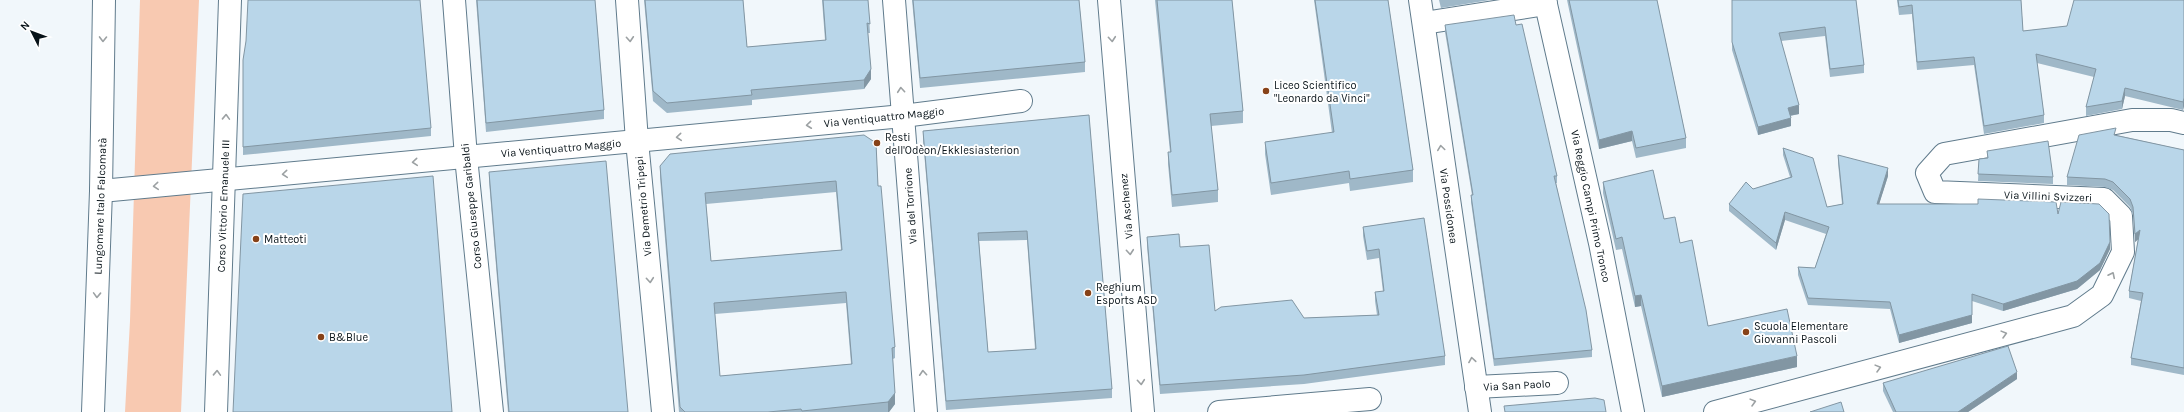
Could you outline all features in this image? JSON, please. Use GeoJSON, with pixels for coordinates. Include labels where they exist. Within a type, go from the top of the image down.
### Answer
{"type":"FeatureCollection","features":[{"type":"Feature","properties":{"kind":"street","name":"Lungomare Italo Falcomatà"},"geometry":{"type":"LineString","coordinates":[[93,412],[104,0]]}},
{"type":"Feature","properties":{"kind":"street","name":"Corso Vittorio Emanuele III"},"geometry":{"type":"LineString","coordinates":[[216,412],[230,0]]}},
{"type":"Feature","properties":{"kind":"street","name":"Corso Giuseppe Garibaldi"},"geometry":{"type":"LineString","coordinates":[[454,0],[466,157],[492,412]]}},
{"type":"Feature","properties":{"kind":"street","name":"Via Demetrio Tripepi"},"geometry":{"type":"LineString","coordinates":[[627,0],[637,141],[663,412]]}},
{"type":"Feature","properties":{"kind":"street","name":"Via del Torrione"},"geometry":{"type":"LineString","coordinates":[[894,0],[926,412]]}},
{"type":"Feature","properties":{"kind":"street","name":"Via Aschenez"},"geometry":{"type":"LineString","coordinates":[[1108,0],[1143,412]]}},
{"type":"Feature","properties":{"kind":"street","name":"Via Possidonea"},"geometry":{"type":"LineString","coordinates":[[1420,0],[1480,412]]}},
{"type":"Feature","properties":{"kind":"street"},"geometry":{"type":"LineString","coordinates":[[1424,23],[1546,2]]}},
{"type":"Feature","properties":{"kind":"street","name":"Via Reggio Campi Primo Tronco"},"geometry":{"type":"LineString","coordinates":[[1546,2],[1600,243],[1634,412]]}},
{"type":"Feature","properties":{"kind":"street","name":"Via Ventiquattro Maggio"},"geometry":{"type":"LineString","coordinates":[[100,191],[904,116],[1021,101]]}},
{"type":"Feature","properties":{"kind":"street","name":"Via Villini Svizzeri"},"geometry":{"type":"LineString","coordinates":[[1715,412],[2073,316],[2102,295],[2123,252],[2122,216],[2104,199],[1935,192],[1926,172],[1944,154],[2132,120],[2171,120],[2184,123]]}},
{"type":"Feature","properties":{"kind":"street","name":"Via San Paolo"},"geometry":{"type":"LineString","coordinates":[[1476,387],[1557,383]]}},
{"type":"Feature","properties":{"kind":"street"},"geometry":{"type":"LineString","coordinates":[[1219,412],[1370,399]]}},
{"type":"Feature","properties":{"kind":"shaded area"},"geometry":{"type":"Polygon","coordinates":[[[140,0],[199,0],[181,412],[125,412],[130,321],[140,0]]]}},
{"type":"Feature","properties":{"kind":"building"},"geometry":{"type":"Polygon","coordinates":[[[248,0],[420,0],[431,128],[243,147],[243,60],[246,41],[248,0]]]}},
{"type":"Feature","properties":{"kind":"building"},"geometry":{"type":"Polygon","coordinates":[[[477,0],[595,0],[604,110],[486,123],[477,0]]]}},
{"type":"Feature","properties":{"kind":"building"},"geometry":{"type":"Polygon","coordinates":[[[645,0],[743,0],[747,47],[826,40],[823,0],[868,0],[870,24],[867,23],[871,69],[864,80],[751,90],[752,95],[667,103],[653,91],[645,0]]]}},
{"type":"Feature","properties":{"kind":"building"},"geometry":{"type":"Polygon","coordinates":[[[913,0],[1079,0],[1085,62],[920,78],[913,0]]]}},
{"type":"Feature","properties":{"kind":"building"},"geometry":{"type":"Polygon","coordinates":[[[1157,0],[1232,0],[1243,111],[1210,114],[1218,190],[1172,195],[1168,152],[1171,152],[1157,0]]]}},
{"type":"Feature","properties":{"kind":"building"},"geometry":{"type":"Polygon","coordinates":[[[1315,0],[1388,0],[1413,170],[1350,179],[1349,171],[1271,183],[1265,142],[1334,132],[1315,0]]]}},
{"type":"Feature","properties":{"kind":"building"},"geometry":{"type":"Polygon","coordinates":[[[1569,0],[1657,0],[1686,138],[1636,148],[1632,131],[1599,140],[1569,0]]]}},
{"type":"Feature","properties":{"kind":"building"},"geometry":{"type":"Polygon","coordinates":[[[1732,0],[1856,0],[1864,65],[1830,69],[1825,27],[1779,33],[1799,105],[1788,108],[1791,118],[1758,127],[1732,42],[1732,0]]]}},
{"type":"Feature","properties":{"kind":"building"},"geometry":{"type":"Polygon","coordinates":[[[1898,0],[2021,0],[2023,31],[2067,26],[2074,0],[2184,0],[2183,102],[2125,88],[2122,101],[2086,107],[2096,69],[2036,54],[2044,115],[1984,126],[1974,57],[1917,62],[1912,5],[1899,7],[1898,0]]]}},
{"type":"Feature","properties":{"kind":"building"},"geometry":{"type":"Polygon","coordinates":[[[1514,15],[1516,25],[1522,24],[1557,176],[1554,176],[1586,310],[1592,350],[1494,359],[1471,195],[1473,195],[1445,25],[1514,15]]]}},
{"type":"Feature","properties":{"kind":"building"},"geometry":{"type":"Polygon","coordinates":[[[1089,115],[1112,389],[946,401],[923,131],[1089,115]],[[1027,231],[978,233],[988,352],[1036,349],[1027,231]]]}},
{"type":"Feature","properties":{"kind":"building"},"geometry":{"type":"Polygon","coordinates":[[[2116,128],[2114,135],[2184,150],[2184,368],[2131,358],[2143,293],[2129,291],[2140,230],[2135,234],[2133,207],[2130,199],[2113,182],[2105,179],[2067,177],[2079,135],[2116,128]]]}},
{"type":"Feature","properties":{"kind":"building"},"geometry":{"type":"Polygon","coordinates":[[[864,135],[876,143],[878,186],[881,186],[895,347],[892,348],[895,393],[888,402],[802,411],[801,409],[768,412],[685,412],[680,407],[660,166],[670,154],[864,135]],[[836,181],[705,193],[711,261],[842,250],[836,181]],[[846,292],[714,303],[720,376],[852,364],[846,292]]]}},
{"type":"Feature","properties":{"kind":"building"},"geometry":{"type":"Polygon","coordinates":[[[2048,141],[2053,177],[1978,174],[1979,159],[1988,158],[1987,151],[2048,141]]]}},
{"type":"Feature","properties":{"kind":"building"},"geometry":{"type":"Polygon","coordinates":[[[1783,148],[1813,158],[1827,207],[1843,204],[1838,155],[1888,168],[1877,204],[1978,204],[1978,199],[2056,202],[2058,214],[2061,202],[2099,204],[2109,214],[2110,242],[2100,263],[2077,281],[2003,304],[1972,294],[1972,315],[1899,335],[1890,302],[1808,298],[1798,267],[1815,268],[1829,227],[1785,212],[1776,243],[1729,204],[1746,182],[1753,189],[1792,177],[1783,148]]]}},
{"type":"Feature","properties":{"kind":"building"},"geometry":{"type":"Polygon","coordinates":[[[606,161],[628,412],[509,412],[489,172],[606,161]]]}},
{"type":"Feature","properties":{"kind":"building"},"geometry":{"type":"Polygon","coordinates":[[[1653,170],[1664,219],[1675,217],[1680,243],[1692,240],[1708,326],[1787,309],[1797,356],[1662,386],[1641,295],[1635,296],[1622,237],[1616,239],[1603,182],[1653,170]]]}},
{"type":"Feature","properties":{"kind":"building"},"geometry":{"type":"Polygon","coordinates":[[[433,176],[452,412],[233,412],[243,194],[433,176]]]}},
{"type":"Feature","properties":{"kind":"building"},"geometry":{"type":"Polygon","coordinates":[[[1424,218],[1445,356],[1304,375],[1160,385],[1147,237],[1179,234],[1180,247],[1209,245],[1215,311],[1221,307],[1292,300],[1304,318],[1379,315],[1375,292],[1384,291],[1379,249],[1367,251],[1363,227],[1424,218]]]}},
{"type":"Feature","properties":{"kind":"building"},"geometry":{"type":"Polygon","coordinates":[[[2008,346],[2017,372],[1958,412],[1896,412],[1883,383],[2008,346]]]}},
{"type":"Feature","properties":{"kind":"building"},"geometry":{"type":"Polygon","coordinates":[[[1595,398],[1604,400],[1606,412],[1505,412],[1504,406],[1595,398]]]}},
{"type":"Feature","properties":{"kind":"building"},"geometry":{"type":"Polygon","coordinates":[[[1841,402],[1844,412],[1810,412],[1841,402]]]}},
{"type":"Feature","properties":{"kind":"place","name":"Liceo Scientifico \"Leonardo da Vinci\""},"geometry":{"type":"Point","coordinates":[1266,91]}},
{"type":"Feature","properties":{"kind":"place","name":"Resti dell'Odèon/Ekklesiasterion"},"geometry":{"type":"Point","coordinates":[877,143]}},
{"type":"Feature","properties":{"kind":"place","name":"Matteoti"},"geometry":{"type":"Point","coordinates":[256,239]}},
{"type":"Feature","properties":{"kind":"place","name":"Reghium Esports ASD"},"geometry":{"type":"Point","coordinates":[1088,293]}},
{"type":"Feature","properties":{"kind":"place","name":"Scuola Elementare Giovanni Pascoli"},"geometry":{"type":"Point","coordinates":[1746,332]}},
{"type":"Feature","properties":{"kind":"place","name":"B&Blue"},"geometry":{"type":"Point","coordinates":[321,337]}}]}
